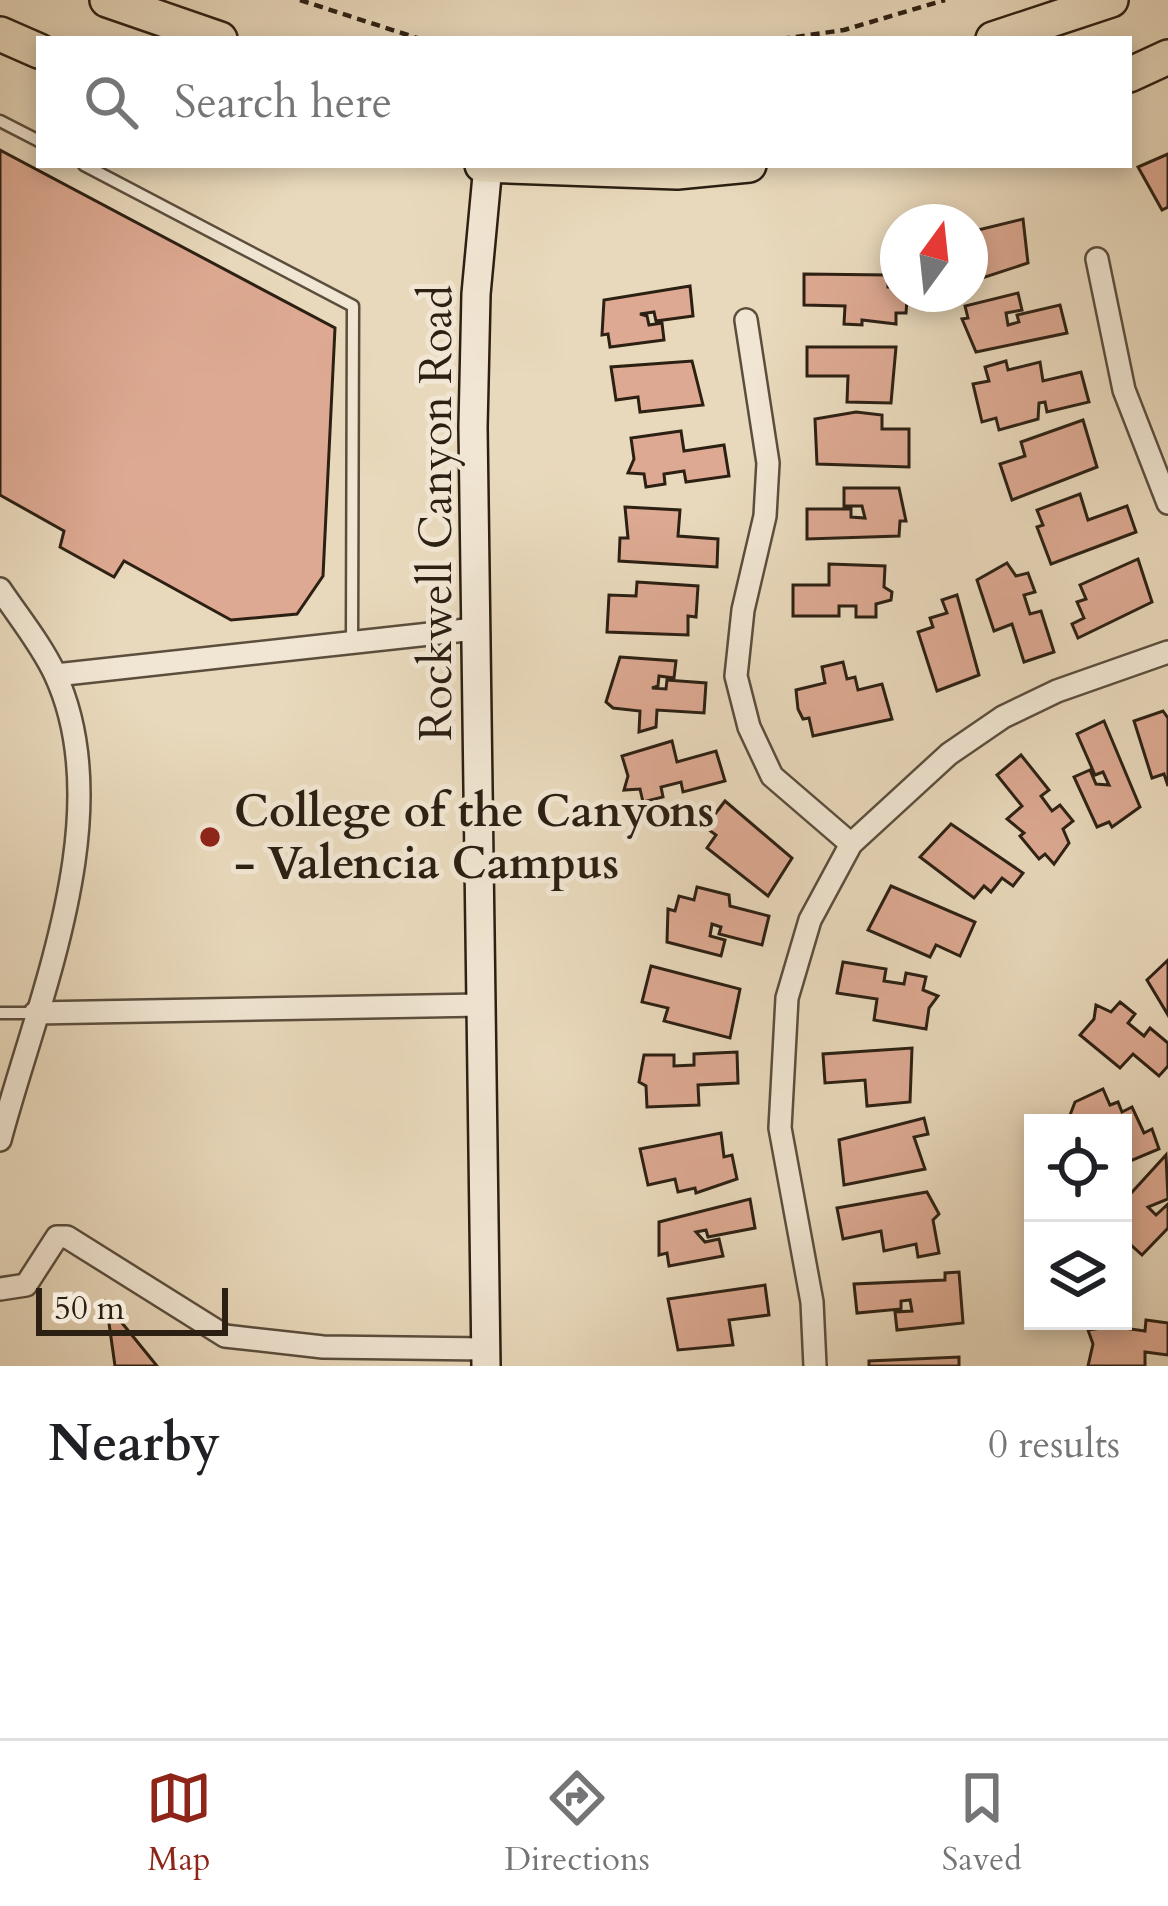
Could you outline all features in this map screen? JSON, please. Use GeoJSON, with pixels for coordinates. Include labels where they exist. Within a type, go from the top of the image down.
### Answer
{"type":"FeatureCollection","features":[{"type":"Feature","properties":{"kind":"main road"},"geometry":{"type":"LineString","coordinates":[[107,0],[211,36]]}},
{"type":"Feature","properties":{"kind":"main road"},"geometry":{"type":"LineString","coordinates":[[1003,36],[1112,0]]}},
{"type":"Feature","properties":{"kind":"main road"},"geometry":{"type":"LineString","coordinates":[[0,34],[36,50]]}},
{"type":"Feature","properties":{"kind":"main road"},"geometry":{"type":"LineString","coordinates":[[1132,73],[1168,57]]}},
{"type":"Feature","properties":{"kind":"main road"},"geometry":{"type":"LineString","coordinates":[[568,168],[677,172],[718,168]]}},
{"type":"Feature","properties":{"kind":"street","name":"Rockwell Canyon Road"},"geometry":{"type":"LineString","coordinates":[[486,168],[476,294],[475,629],[486,1358]]}},
{"type":"Feature","properties":{"kind":"street"},"geometry":{"type":"LineString","coordinates":[[1097,259],[1124,390],[1168,503]]}},
{"type":"Feature","properties":{"kind":"street"},"geometry":{"type":"LineString","coordinates":[[746,320],[768,463],[765,516],[743,610],[736,676],[748,727],[772,776],[850,844]]}},
{"type":"Feature","properties":{"kind":"street"},"geometry":{"type":"LineString","coordinates":[[0,589],[56,675],[74,743],[80,807],[70,883],[0,1139]]}},
{"type":"Feature","properties":{"kind":"street"},"geometry":{"type":"LineString","coordinates":[[56,675],[475,629]]}},
{"type":"Feature","properties":{"kind":"street"},"geometry":{"type":"LineString","coordinates":[[815,1366],[812,1302],[780,1128],[779,1064],[787,998],[810,920],[850,844],[949,754],[1004,717],[1168,652]]}},
{"type":"Feature","properties":{"kind":"street"},"geometry":{"type":"LineString","coordinates":[[35,1012],[481,1005]]}},
{"type":"Feature","properties":{"kind":"street"},"geometry":{"type":"LineString","coordinates":[[0,1289],[26,1285],[58,1237],[67,1237],[196,1319],[238,1339],[486,1358]]}},
{"type":"Feature","properties":{"kind":"lane"},"geometry":{"type":"LineString","coordinates":[[0,121],[36,139]]}},
{"type":"Feature","properties":{"kind":"lane"},"geometry":{"type":"LineString","coordinates":[[90,168],[353,306],[352,642]]}},
{"type":"Feature","properties":{"kind":"lane"},"geometry":{"type":"LineString","coordinates":[[0,1013],[35,1012]]}},
{"type":"Feature","properties":{"kind":"path"},"geometry":{"type":"LineString","coordinates":[[300,0],[411,36]]}},
{"type":"Feature","properties":{"kind":"path"},"geometry":{"type":"LineString","coordinates":[[802,36],[844,30],[945,0]]}},
{"type":"Feature","properties":{"kind":"building"},"geometry":{"type":"Polygon","coordinates":[[[0,150],[335,328],[323,576],[297,614],[231,620],[124,561],[114,577],[60,547],[64,531],[0,495],[0,150]]]}},
{"type":"Feature","properties":{"kind":"building"},"geometry":{"type":"Polygon","coordinates":[[[1168,154],[1168,207],[1162,210],[1138,167],[1168,154]]]}},
{"type":"Feature","properties":{"kind":"building"},"geometry":{"type":"Polygon","coordinates":[[[1023,219],[1028,263],[988,276],[988,228],[1023,219]]]}},
{"type":"Feature","properties":{"kind":"building"},"geometry":{"type":"Polygon","coordinates":[[[804,274],[880,275],[880,312],[906,312],[896,313],[896,324],[862,320],[862,325],[844,324],[845,306],[804,305],[804,274]]]}},
{"type":"Feature","properties":{"kind":"building"},"geometry":{"type":"Polygon","coordinates":[[[690,286],[693,316],[656,321],[654,312],[640,314],[647,316],[649,325],[662,323],[664,340],[610,347],[608,334],[602,335],[604,300],[690,286]]]}},
{"type":"Feature","properties":{"kind":"building"},"geometry":{"type":"Polygon","coordinates":[[[1018,293],[1022,310],[1006,313],[1008,325],[1019,322],[1017,315],[1060,305],[1067,333],[976,352],[962,319],[968,318],[966,312],[988,312],[988,300],[1018,293]]]}},
{"type":"Feature","properties":{"kind":"building"},"geometry":{"type":"Polygon","coordinates":[[[807,347],[896,347],[891,403],[847,402],[848,376],[807,376],[807,347]]]}},
{"type":"Feature","properties":{"kind":"building"},"geometry":{"type":"Polygon","coordinates":[[[692,361],[703,405],[640,412],[638,397],[616,400],[611,367],[692,361]]]}},
{"type":"Feature","properties":{"kind":"building"},"geometry":{"type":"Polygon","coordinates":[[[1006,361],[1008,370],[1040,362],[1043,381],[1081,372],[1089,402],[1047,412],[1045,402],[1039,403],[1038,419],[999,430],[996,418],[982,422],[973,384],[989,381],[985,367],[1006,361]]]}},
{"type":"Feature","properties":{"kind":"building"},"geometry":{"type":"Polygon","coordinates":[[[856,412],[882,415],[882,429],[909,429],[909,467],[817,464],[815,419],[856,412]]]}},
{"type":"Feature","properties":{"kind":"building"},"geometry":{"type":"Polygon","coordinates":[[[1083,420],[1097,467],[1012,500],[1000,464],[1025,456],[1021,442],[1083,420]]]}},
{"type":"Feature","properties":{"kind":"building"},"geometry":{"type":"Polygon","coordinates":[[[681,431],[684,451],[724,445],[729,476],[686,482],[684,471],[664,474],[665,484],[646,487],[644,474],[628,473],[634,459],[631,438],[681,431]]]}},
{"type":"Feature","properties":{"kind":"building"},"geometry":{"type":"Polygon","coordinates":[[[844,488],[899,488],[906,521],[900,521],[899,536],[807,539],[807,509],[851,509],[851,517],[865,518],[862,506],[844,506],[844,488]]]}},
{"type":"Feature","properties":{"kind":"building"},"geometry":{"type":"Polygon","coordinates":[[[1080,494],[1088,520],[1127,506],[1136,532],[1051,564],[1037,527],[1043,525],[1037,510],[1080,494]]]}},
{"type":"Feature","properties":{"kind":"building"},"geometry":{"type":"Polygon","coordinates":[[[625,507],[680,510],[678,536],[718,539],[717,567],[619,561],[620,538],[628,538],[625,507]]]}},
{"type":"Feature","properties":{"kind":"building"},"geometry":{"type":"Polygon","coordinates":[[[1138,559],[1152,602],[1078,638],[1072,624],[1084,618],[1077,602],[1086,599],[1080,585],[1138,559]]]}},
{"type":"Feature","properties":{"kind":"building"},"geometry":{"type":"Polygon","coordinates":[[[1007,563],[1016,576],[1028,573],[1035,592],[1024,595],[1030,614],[1041,611],[1054,652],[1024,662],[1012,624],[994,631],[977,580],[1007,563]]]}},
{"type":"Feature","properties":{"kind":"building"},"geometry":{"type":"Polygon","coordinates":[[[829,564],[885,566],[884,587],[892,592],[891,600],[876,604],[876,617],[856,617],[856,606],[839,606],[839,616],[793,616],[793,585],[829,585],[829,564]]]}},
{"type":"Feature","properties":{"kind":"building"},"geometry":{"type":"Polygon","coordinates":[[[637,582],[698,586],[696,617],[688,616],[688,635],[607,632],[609,595],[636,596],[637,582]]]}},
{"type":"Feature","properties":{"kind":"building"},"geometry":{"type":"Polygon","coordinates":[[[957,595],[979,675],[937,691],[918,632],[933,627],[930,618],[947,613],[942,600],[957,595]]]}},
{"type":"Feature","properties":{"kind":"building"},"geometry":{"type":"Polygon","coordinates":[[[620,657],[676,661],[674,678],[659,676],[658,686],[652,688],[666,689],[667,680],[706,683],[704,713],[657,710],[656,727],[639,732],[640,711],[613,708],[606,702],[620,657]]]}},
{"type":"Feature","properties":{"kind":"building"},"geometry":{"type":"Polygon","coordinates":[[[843,662],[847,679],[855,677],[858,690],[882,684],[892,719],[813,736],[809,718],[803,719],[798,709],[796,690],[825,683],[822,667],[843,662]]]}},
{"type":"Feature","properties":{"kind":"building"},"geometry":{"type":"Polygon","coordinates":[[[1163,711],[1168,718],[1168,786],[1164,774],[1152,778],[1134,721],[1163,711]]]}},
{"type":"Feature","properties":{"kind":"building"},"geometry":{"type":"Polygon","coordinates":[[[1104,721],[1140,807],[1112,827],[1109,822],[1097,827],[1074,777],[1090,770],[1096,784],[1109,785],[1103,772],[1095,775],[1077,734],[1104,721]]]}},
{"type":"Feature","properties":{"kind":"building"},"geometry":{"type":"Polygon","coordinates":[[[672,741],[677,762],[716,751],[725,781],[683,792],[681,782],[661,787],[663,797],[643,802],[640,789],[624,790],[628,776],[622,756],[672,741]]]}},
{"type":"Feature","properties":{"kind":"building"},"geometry":{"type":"Polygon","coordinates":[[[1021,755],[1049,790],[1041,796],[1052,811],[1060,805],[1073,821],[1063,829],[1069,843],[1054,864],[1045,854],[1039,859],[1020,836],[1024,833],[1007,819],[1022,806],[997,775],[1021,755]]]}},
{"type":"Feature","properties":{"kind":"building"},"geometry":{"type":"Polygon","coordinates":[[[725,801],[792,858],[768,896],[707,848],[716,835],[705,827],[725,801]]]}},
{"type":"Feature","properties":{"kind":"building"},"geometry":{"type":"Polygon","coordinates":[[[951,824],[1023,873],[1013,886],[1002,878],[991,892],[984,886],[974,898],[920,857],[951,824]]]}},
{"type":"Feature","properties":{"kind":"building"},"geometry":{"type":"Polygon","coordinates":[[[891,886],[975,922],[960,956],[936,945],[930,957],[868,930],[891,886]]]}},
{"type":"Feature","properties":{"kind":"building"},"geometry":{"type":"Polygon","coordinates":[[[697,887],[729,895],[730,906],[769,916],[762,945],[719,934],[721,927],[712,924],[710,936],[725,940],[721,956],[667,942],[668,909],[675,911],[679,896],[694,900],[697,887]]]}},
{"type":"Feature","properties":{"kind":"building"},"geometry":{"type":"Polygon","coordinates":[[[1168,960],[1168,1015],[1147,980],[1168,960]]]}},
{"type":"Feature","properties":{"kind":"building"},"geometry":{"type":"Polygon","coordinates":[[[843,962],[886,969],[884,981],[904,984],[906,973],[926,977],[923,990],[938,996],[929,1008],[926,1029],[874,1020],[877,999],[837,993],[843,962]]]}},
{"type":"Feature","properties":{"kind":"building"},"geometry":{"type":"Polygon","coordinates":[[[651,966],[740,989],[730,1038],[664,1021],[668,1008],[642,1002],[651,966]]]}},
{"type":"Feature","properties":{"kind":"building"},"geometry":{"type":"Polygon","coordinates":[[[1120,1002],[1135,1014],[1128,1023],[1144,1036],[1150,1028],[1168,1043],[1168,1066],[1159,1076],[1133,1054],[1120,1068],[1080,1035],[1094,1019],[1096,1005],[1111,1012],[1120,1002]]]}},
{"type":"Feature","properties":{"kind":"building"},"geometry":{"type":"Polygon","coordinates":[[[912,1048],[910,1102],[867,1106],[865,1080],[825,1083],[823,1054],[912,1048]]]}},
{"type":"Feature","properties":{"kind":"building"},"geometry":{"type":"Polygon","coordinates":[[[737,1052],[738,1083],[698,1085],[699,1105],[647,1107],[646,1086],[639,1082],[644,1055],[674,1055],[674,1066],[694,1065],[694,1054],[737,1052]]]}},
{"type":"Feature","properties":{"kind":"building"},"geometry":{"type":"Polygon","coordinates":[[[1103,1089],[1110,1105],[1118,1102],[1122,1112],[1132,1107],[1144,1133],[1152,1129],[1159,1149],[1132,1160],[1132,1114],[1070,1114],[1075,1102],[1103,1089]]]}},
{"type":"Feature","properties":{"kind":"building"},"geometry":{"type":"Polygon","coordinates":[[[924,1118],[928,1134],[914,1137],[925,1169],[844,1185],[839,1140],[924,1118]]]}},
{"type":"Feature","properties":{"kind":"building"},"geometry":{"type":"Polygon","coordinates":[[[721,1133],[724,1157],[732,1155],[737,1179],[696,1193],[695,1188],[678,1192],[675,1179],[648,1185],[640,1149],[721,1133]]]}},
{"type":"Feature","properties":{"kind":"building"},"geometry":{"type":"Polygon","coordinates":[[[1166,1155],[1168,1199],[1148,1207],[1156,1215],[1168,1204],[1168,1228],[1142,1255],[1132,1246],[1132,1192],[1166,1155]]]}},
{"type":"Feature","properties":{"kind":"building"},"geometry":{"type":"Polygon","coordinates":[[[927,1192],[939,1214],[933,1220],[939,1253],[918,1257],[916,1244],[884,1251],[881,1231],[843,1239],[837,1208],[927,1192]]]}},
{"type":"Feature","properties":{"kind":"building"},"geometry":{"type":"Polygon","coordinates":[[[750,1199],[755,1228],[708,1237],[706,1230],[696,1232],[705,1242],[719,1239],[723,1256],[669,1266],[667,1253],[659,1255],[659,1222],[750,1199]]]}},
{"type":"Feature","properties":{"kind":"building"},"geometry":{"type":"Polygon","coordinates":[[[959,1272],[963,1323],[897,1330],[895,1312],[912,1311],[910,1300],[901,1301],[901,1309],[857,1313],[854,1284],[945,1280],[945,1273],[959,1272]]]}},
{"type":"Feature","properties":{"kind":"building"},"geometry":{"type":"Polygon","coordinates":[[[765,1285],[769,1315],[729,1320],[733,1345],[678,1350],[668,1299],[765,1285]]]}},
{"type":"Feature","properties":{"kind":"building"},"geometry":{"type":"Polygon","coordinates":[[[106,1302],[122,1314],[118,1318],[157,1366],[115,1366],[106,1302]]]}},
{"type":"Feature","properties":{"kind":"building"},"geometry":{"type":"Polygon","coordinates":[[[1146,1320],[1168,1323],[1168,1355],[1145,1352],[1145,1366],[1088,1366],[1093,1344],[1088,1330],[1145,1331],[1146,1320]]]}},
{"type":"Feature","properties":{"kind":"building"},"geometry":{"type":"Polygon","coordinates":[[[959,1357],[959,1366],[869,1366],[869,1361],[959,1357]]]}},
{"type":"Feature","properties":{"kind":"place","name":"College of the Canyons - Valencia Campus"},"geometry":{"type":"Point","coordinates":[210,837]}}]}
